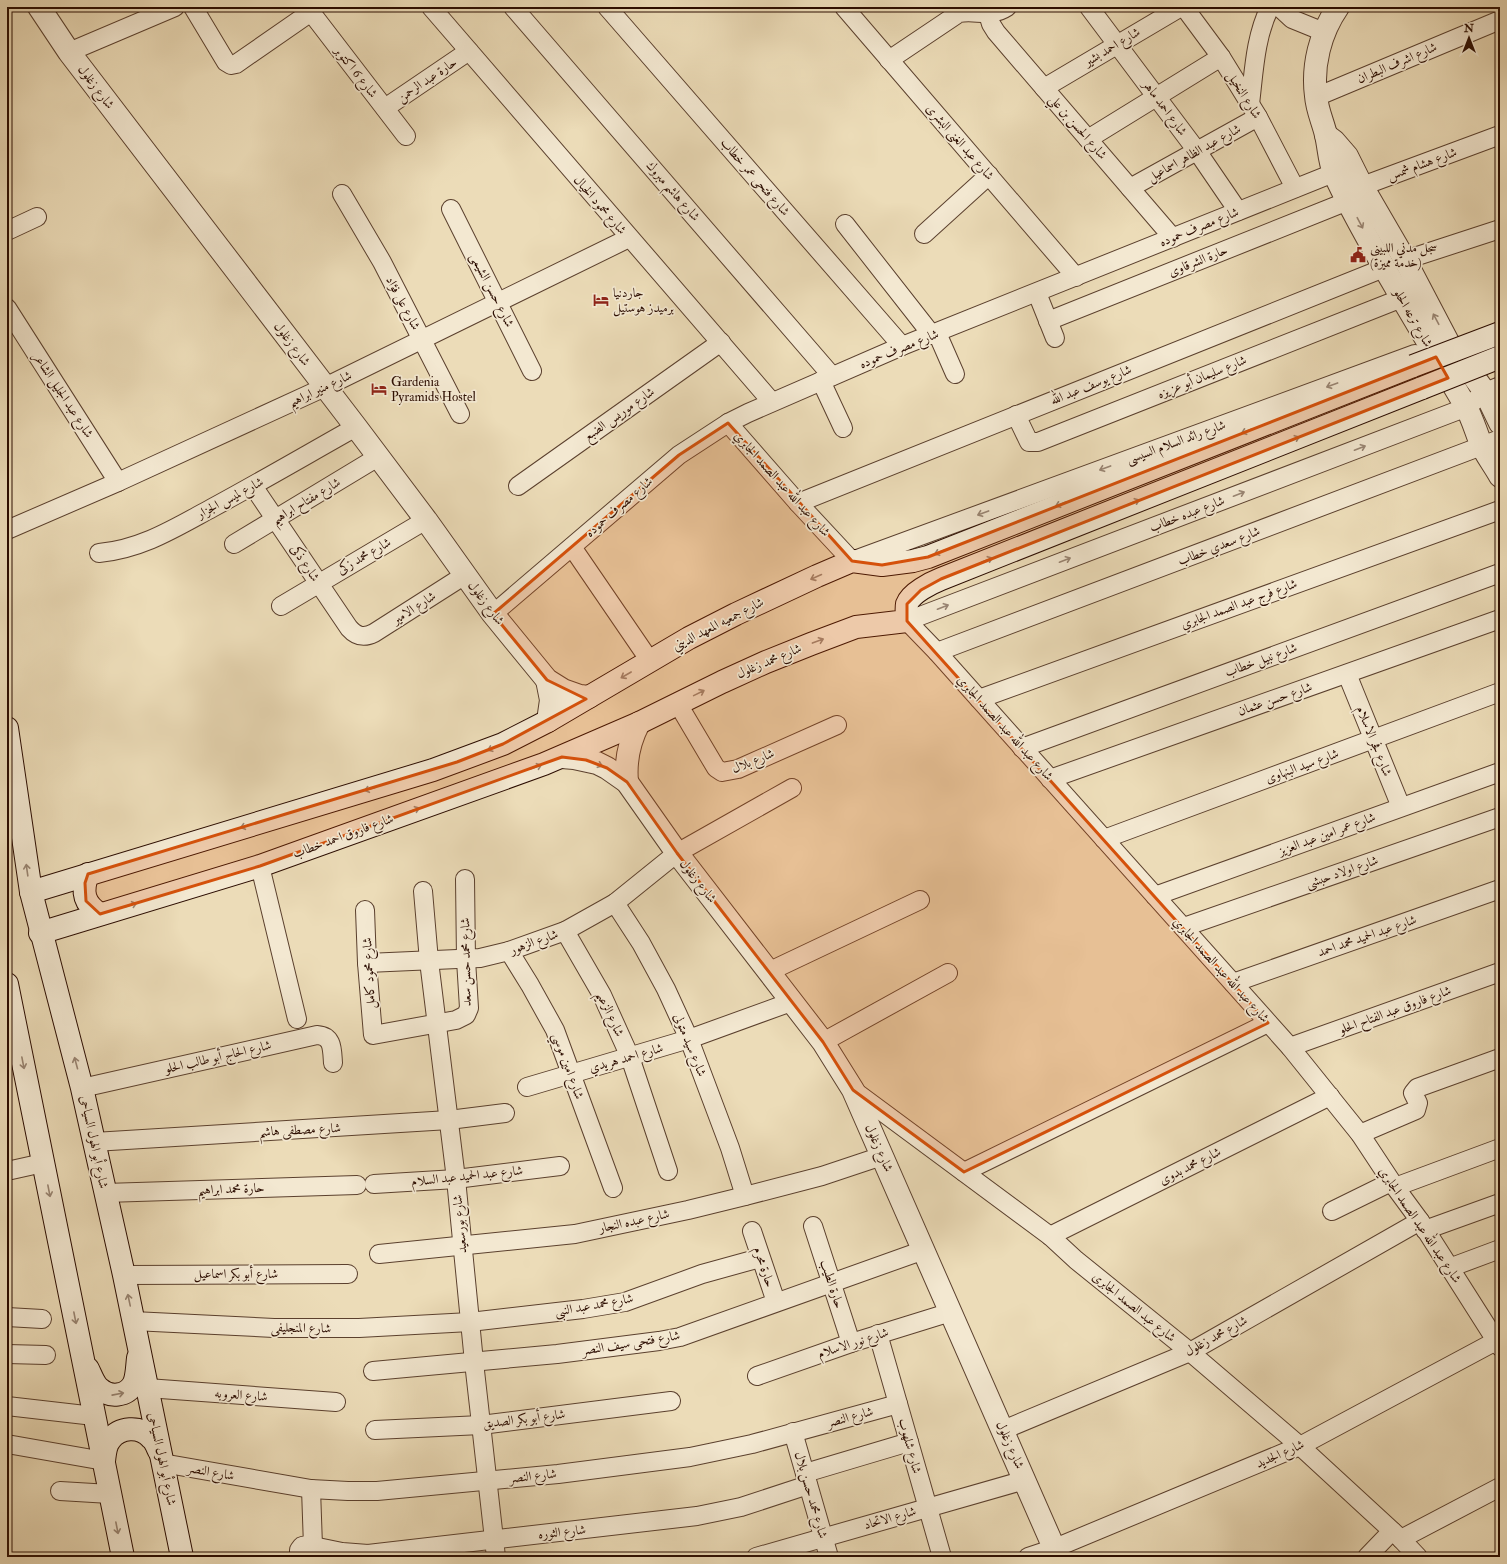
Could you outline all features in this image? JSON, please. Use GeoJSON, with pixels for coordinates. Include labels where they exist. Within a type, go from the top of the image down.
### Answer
{"type":"FeatureCollection","features":[{"type":"Feature","properties":{"kind":"main road","name":"شارع زغلول"},"geometry":{"type":"LineString","coordinates":[[39,7],[70,52],[426,520],[493,614],[548,680],[563,690],[580,696],[590,697]]}},
{"type":"Feature","properties":{"kind":"main road","name":"شارع ترعه الحلو"},"geometry":{"type":"LineString","coordinates":[[1338,7],[1324,32],[1316,64],[1316,97],[1326,135],[1328,154],[1343,169],[1384,268],[1402,298],[1439,345],[1492,389],[1500,423]]}},
{"type":"Feature","properties":{"kind":"main road","name":"شارع ترعه الحلو"},"geometry":{"type":"LineString","coordinates":[[1352,193],[1405,260],[1439,345],[1467,407],[1491,443],[1500,476]]}},
{"type":"Feature","properties":{"kind":"main road"},"geometry":{"type":"LineString","coordinates":[[852,562],[882,565],[913,561],[928,556],[1500,332]]}},
{"type":"Feature","properties":{"kind":"main road"},"geometry":{"type":"LineString","coordinates":[[907,621],[907,604],[914,596],[930,584],[1500,357]]}},
{"type":"Feature","properties":{"kind":"main road","name":"شارع جمعيه المعهد الديني"},"geometry":{"type":"LineString","coordinates":[[590,697],[689,638],[783,591],[852,562]]}},
{"type":"Feature","properties":{"kind":"main road","name":"شارع محمد زغلول"},"geometry":{"type":"LineString","coordinates":[[639,723],[766,662],[850,629],[907,621]]}},
{"type":"Feature","properties":{"kind":"main road"},"geometry":{"type":"LineString","coordinates":[[548,680],[551,700],[548,721]]}},
{"type":"Feature","properties":{"kind":"main road"},"geometry":{"type":"LineString","coordinates":[[31,892],[457,762],[503,744],[590,697]]}},
{"type":"Feature","properties":{"kind":"main road"},"geometry":{"type":"LineString","coordinates":[[626,782],[626,757],[629,745],[639,723]]}},
{"type":"Feature","properties":{"kind":"main road","name":"شارع فاروق احمد خطاب"},"geometry":{"type":"LineString","coordinates":[[40,933],[260,866],[562,757],[639,723]]}},
{"type":"Feature","properties":{"kind":"main road","name":"شارع أبو الهول السياحى"},"geometry":{"type":"LineString","coordinates":[[7,728],[31,892],[40,933],[82,1088],[124,1275],[182,1557]]}},
{"type":"Feature","properties":{"kind":"main road","name":"شارع زغلول"},"geometry":{"type":"LineString","coordinates":[[562,757],[597,763],[607,768],[626,782],[677,853],[823,1042],[853,1090],[1057,1553]]}},
{"type":"Feature","properties":{"kind":"main road"},"geometry":{"type":"LineString","coordinates":[[88,874],[84,883],[86,901],[92,909],[100,914]]}},
{"type":"Feature","properties":{"kind":"main road"},"geometry":{"type":"LineString","coordinates":[[7,984],[12,1031],[43,1163],[123,1557]]}},
{"type":"Feature","properties":{"kind":"main road"},"geometry":{"type":"LineString","coordinates":[[84,1361],[98,1387],[104,1393],[121,1395],[134,1383],[139,1351]]}},
{"type":"Feature","properties":{"kind":"main road"},"geometry":{"type":"LineString","coordinates":[[104,1461],[106,1448],[110,1440],[117,1433],[136,1429],[145,1432],[152,1438],[161,1458]]}},
{"type":"Feature","properties":{"kind":"street"},"geometry":{"type":"LineString","coordinates":[[70,52],[175,7]]}},
{"type":"Feature","properties":{"kind":"street"},"geometry":{"type":"LineString","coordinates":[[193,7],[226,62],[231,65],[236,64],[309,10]]}},
{"type":"Feature","properties":{"kind":"street","name":"شارع محمود الخيال"},"geometry":{"type":"LineString","coordinates":[[430,7],[771,401]]}},
{"type":"Feature","properties":{"kind":"street","name":"شارع هاشم مبروك"},"geometry":{"type":"LineString","coordinates":[[513,7],[827,378],[843,428]]}},
{"type":"Feature","properties":{"kind":"street","name":"شارع فتحى عمر خطاب"},"geometry":{"type":"LineString","coordinates":[[607,7],[902,346]]}},
{"type":"Feature","properties":{"kind":"street"},"geometry":{"type":"LineString","coordinates":[[889,60],[958,13],[969,11],[988,14],[1007,7]]}},
{"type":"Feature","properties":{"kind":"street","name":"شارع احمد ماهر"},"geometry":{"type":"LineString","coordinates":[[1089,7],[1197,152],[1238,211]]}},
{"type":"Feature","properties":{"kind":"street","name":"شارع احمد بشير"},"geometry":{"type":"LineString","coordinates":[[1044,88],[1181,7]]}},
{"type":"Feature","properties":{"kind":"street","name":"شارع النخيل"},"geometry":{"type":"LineString","coordinates":[[1184,7],[1221,57],[1254,111],[1295,188]]}},
{"type":"Feature","properties":{"kind":"street"},"geometry":{"type":"LineString","coordinates":[[1254,111],[1258,40],[1270,7]]}},
{"type":"Feature","properties":{"kind":"street"},"geometry":{"type":"LineString","coordinates":[[1279,7],[1292,19],[1324,32]]}},
{"type":"Feature","properties":{"kind":"street","name":"شارع 6 اكتوبر"},"geometry":{"type":"LineString","coordinates":[[309,10],[406,136]]}},
{"type":"Feature","properties":{"kind":"street","name":"شارع عبد الغنى البشرى"},"geometry":{"type":"LineString","coordinates":[[852,10],[889,60],[1076,277]]}},
{"type":"Feature","properties":{"kind":"street","name":"شارع الحسن بن علي"},"geometry":{"type":"LineString","coordinates":[[988,14],[993,28],[1173,238]]}},
{"type":"Feature","properties":{"kind":"street","name":"شارع اشرف البطران"},"geometry":{"type":"LineString","coordinates":[[1316,97],[1500,20]]}},
{"type":"Feature","properties":{"kind":"street","name":"حارة عبد الرحمن"},"geometry":{"type":"LineString","coordinates":[[385,108],[469,51]]}},
{"type":"Feature","properties":{"kind":"street"},"geometry":{"type":"LineString","coordinates":[[1088,139],[1221,57]]}},
{"type":"Feature","properties":{"kind":"street","name":"شارع عبد الظاهر اسماعيل"},"geometry":{"type":"LineString","coordinates":[[1130,188],[1197,152],[1254,111]]}},
{"type":"Feature","properties":{"kind":"street","name":"شارع هشام شمس"},"geometry":{"type":"LineString","coordinates":[[1352,193],[1500,135]]}},
{"type":"Feature","properties":{"kind":"street","name":"شارع مصرف حموده"},"geometry":{"type":"LineString","coordinates":[[493,614],[679,455],[728,423],[771,401],[902,346],[1343,169]]}},
{"type":"Feature","properties":{"kind":"street"},"geometry":{"type":"LineString","coordinates":[[924,234],[989,176]]}},
{"type":"Feature","properties":{"kind":"street","name":"حارة الشرقاوى"},"geometry":{"type":"LineString","coordinates":[[1048,321],[1352,193]]}},
{"type":"Feature","properties":{"kind":"street","name":"شارع على فؤاد"},"geometry":{"type":"LineString","coordinates":[[342,194],[380,258],[460,414]]}},
{"type":"Feature","properties":{"kind":"street","name":"شارع حسن الشيمى"},"geometry":{"type":"LineString","coordinates":[[451,209],[532,371]]}},
{"type":"Feature","properties":{"kind":"street"},"geometry":{"type":"LineString","coordinates":[[7,231],[37,217]]}},
{"type":"Feature","properties":{"kind":"street"},"geometry":{"type":"LineString","coordinates":[[845,224],[934,334],[955,374]]}},
{"type":"Feature","properties":{"kind":"street"},"geometry":{"type":"LineString","coordinates":[[1405,260],[1500,229]]}},
{"type":"Feature","properties":{"kind":"street","name":"شارع منير ابراهيم"},"geometry":{"type":"LineString","coordinates":[[7,530],[118,482],[325,387],[629,238]]}},
{"type":"Feature","properties":{"kind":"street","name":"شارع يوسف عبد الله"},"geometry":{"type":"LineString","coordinates":[[798,503],[1384,268]]}},
{"type":"Feature","properties":{"kind":"street"},"geometry":{"type":"LineString","coordinates":[[1037,293],[1055,338]]}},
{"type":"Feature","properties":{"kind":"street","name":"شارع سليمان أبو عزيزه"},"geometry":{"type":"LineString","coordinates":[[1016,415],[1029,442],[1038,442],[1402,298]]}},
{"type":"Feature","properties":{"kind":"street","name":"شارع عبد الجليل الشاعر"},"geometry":{"type":"LineString","coordinates":[[7,308],[118,482]]}},
{"type":"Feature","properties":{"kind":"street","name":"شارع رائد السلام السيسى"},"geometry":{"type":"LineString","coordinates":[[852,562],[1500,323]]}},
{"type":"Feature","properties":{"kind":"street","name":"شارع موريس الضبع"},"geometry":{"type":"LineString","coordinates":[[518,486],[721,342]]}},
{"type":"Feature","properties":{"kind":"street","name":"شارع عبده خطاب"},"geometry":{"type":"LineString","coordinates":[[907,621],[1467,407],[1492,389]]}},
{"type":"Feature","properties":{"kind":"street","name":"شارع عبد الله عبد الصمد الجابري"},"geometry":{"type":"LineString","coordinates":[[728,423],[852,562]]}},
{"type":"Feature","properties":{"kind":"street","name":"شارع لميس الجزار"},"geometry":{"type":"LineString","coordinates":[[99,553],[115,551],[144,543],[253,486],[356,427]]}},
{"type":"Feature","properties":{"kind":"street","name":"شارع سعدي خطاب"},"geometry":{"type":"LineString","coordinates":[[937,652],[1491,443]]}},
{"type":"Feature","properties":{"kind":"street","name":"شارع مفتاح ابراهيم"},"geometry":{"type":"LineString","coordinates":[[234,544],[378,457]]}},
{"type":"Feature","properties":{"kind":"street","name":"شارع ذكى"},"geometry":{"type":"LineString","coordinates":[[253,486],[349,628],[354,634],[360,636]]}},
{"type":"Feature","properties":{"kind":"street","name":"شارع فرج عبد الصمد الجابري"},"geometry":{"type":"LineString","coordinates":[[979,699],[1500,510]]}},
{"type":"Feature","properties":{"kind":"street","name":"شارع محمد زكى"},"geometry":{"type":"LineString","coordinates":[[281,606],[426,520]]}},
{"type":"Feature","properties":{"kind":"street"},"geometry":{"type":"LineString","coordinates":[[572,547],[650,661]]}},
{"type":"Feature","properties":{"kind":"street","name":"شارع نبيل خطاب"},"geometry":{"type":"LineString","coordinates":[[1022,748],[1500,573]]}},
{"type":"Feature","properties":{"kind":"street","name":"شارع الامير"},"geometry":{"type":"LineString","coordinates":[[360,636],[368,636],[374,633],[465,575]]}},
{"type":"Feature","properties":{"kind":"street","name":"شارع حسن عثمان"},"geometry":{"type":"LineString","coordinates":[[1050,778],[1500,619]]}},
{"type":"Feature","properties":{"kind":"street","name":"شارع عبد الله عبد الصمد الجابري"},"geometry":{"type":"LineString","coordinates":[[907,621],[937,652],[1268,1022],[1330,1096],[1360,1134],[1497,1339]]}},
{"type":"Feature","properties":{"kind":"street","name":"شارع فجر الاسلام"},"geometry":{"type":"LineString","coordinates":[[1347,674],[1401,807]]}},
{"type":"Feature","properties":{"kind":"street","name":"شارع سيد البنهاوى"},"geometry":{"type":"LineString","coordinates":[[1104,839],[1500,692]]}},
{"type":"Feature","properties":{"kind":"street","name":"شارع بلال"},"geometry":{"type":"LineString","coordinates":[[678,704],[716,768],[722,772],[738,769],[837,725]]}},
{"type":"Feature","properties":{"kind":"street","name":"شارع عمر امين عبد العزيز"},"geometry":{"type":"LineString","coordinates":[[1155,896],[1500,772]]}},
{"type":"Feature","properties":{"kind":"street","name":"شارع الزهور"},"geometry":{"type":"LineString","coordinates":[[367,963],[466,960],[480,958],[509,951],[565,931],[615,903],[677,853],[792,788]]}},
{"type":"Feature","properties":{"kind":"street","name":"شارع اولاد حبشى"},"geometry":{"type":"LineString","coordinates":[[1184,928],[1500,817]]}},
{"type":"Feature","properties":{"kind":"street"},"geometry":{"type":"LineString","coordinates":[[260,866],[296,1018]]}},
{"type":"Feature","properties":{"kind":"street","name":"شارع محمد حسن سعد"},"geometry":{"type":"LineString","coordinates":[[438,1024],[456,1020],[466,1015],[469,1008],[466,960],[465,879]]}},
{"type":"Feature","properties":{"kind":"street","name":"شارع عبد الحميد محمد احمد"},"geometry":{"type":"LineString","coordinates":[[1233,983],[1500,889]]}},
{"type":"Feature","properties":{"kind":"street","name":"شارع بورسعيد"},"geometry":{"type":"LineString","coordinates":[[423,891],[429,961],[456,1179],[474,1362],[496,1557]]}},
{"type":"Feature","properties":{"kind":"street"},"geometry":{"type":"LineString","coordinates":[[768,972],[920,900]]}},
{"type":"Feature","properties":{"kind":"street","name":"شارع سيد متولى"},"geometry":{"type":"LineString","coordinates":[[615,903],[641,943],[666,989],[689,1039],[730,1148],[745,1196]]}},
{"type":"Feature","properties":{"kind":"street","name":"شارع محمود كامل"},"geometry":{"type":"LineString","coordinates":[[365,910],[367,963],[373,1035],[438,1024]]}},
{"type":"Feature","properties":{"kind":"street","name":"شارع الزعيم"},"geometry":{"type":"LineString","coordinates":[[565,931],[602,995],[630,1057],[668,1171]]}},
{"type":"Feature","properties":{"kind":"street","name":"شارع امين موسي"},"geometry":{"type":"LineString","coordinates":[[509,951],[555,1030],[613,1188]]}},
{"type":"Feature","properties":{"kind":"street","name":"شارع فاروق عبد الفتاح الحلو"},"geometry":{"type":"LineString","coordinates":[[1290,1048],[1500,972]]}},
{"type":"Feature","properties":{"kind":"street"},"geometry":{"type":"LineString","coordinates":[[823,1042],[948,973]]}},
{"type":"Feature","properties":{"kind":"street","name":"شارع احمد هريدي"},"geometry":{"type":"LineString","coordinates":[[527,1087],[689,1039],[791,1002]]}},
{"type":"Feature","properties":{"kind":"street"},"geometry":{"type":"LineString","coordinates":[[964,1172],[1268,1022]]}},
{"type":"Feature","properties":{"kind":"street","name":"شارع الحاج أبو طالب الحلو"},"geometry":{"type":"LineString","coordinates":[[82,1088],[316,1035],[327,1037],[330,1041],[333,1063]]}},
{"type":"Feature","properties":{"kind":"street"},"geometry":{"type":"LineString","coordinates":[[1360,1134],[1416,1110],[1418,1103],[1413,1092],[1417,1088],[1500,1058]]}},
{"type":"Feature","properties":{"kind":"street","name":"شارع عبد الصمد الجابرى"},"geometry":{"type":"LineString","coordinates":[[853,1090],[1050,1236],[1076,1260],[1190,1352],[1300,1446],[1418,1557]]}},
{"type":"Feature","properties":{"kind":"street","name":"شارع محمد بدوى"},"geometry":{"type":"LineString","coordinates":[[1050,1236],[1330,1096]]}},
{"type":"Feature","properties":{"kind":"street","name":"شارع مصطفى هاشم"},"geometry":{"type":"LineString","coordinates":[[94,1142],[449,1120],[505,1113]]}},
{"type":"Feature","properties":{"kind":"street"},"geometry":{"type":"LineString","coordinates":[[1332,1211],[1393,1184],[1500,1148]]}},
{"type":"Feature","properties":{"kind":"street","name":"شارع عبده النجار"},"geometry":{"type":"LineString","coordinates":[[379,1254],[576,1234],[745,1196],[822,1176],[882,1156]]}},
{"type":"Feature","properties":{"kind":"street"},"geometry":{"type":"LineString","coordinates":[[7,1171],[43,1163]]}},
{"type":"Feature","properties":{"kind":"street","name":"شارع عبد الحميد عبد السلام"},"geometry":{"type":"LineString","coordinates":[[365,1185],[456,1179],[560,1166]]}},
{"type":"Feature","properties":{"kind":"street","name":"حارة محمد ابراهيم"},"geometry":{"type":"LineString","coordinates":[[105,1192],[365,1185]]}},
{"type":"Feature","properties":{"kind":"street","name":"شارع محمد زغلول"},"geometry":{"type":"LineString","coordinates":[[1003,1430],[1190,1352],[1422,1226],[1500,1203]]}},
{"type":"Feature","properties":{"kind":"street","name":"حارة الطيب"},"geometry":{"type":"LineString","coordinates":[[813,1226],[851,1343]]}},
{"type":"Feature","properties":{"kind":"street","name":"حارة محرم"},"geometry":{"type":"LineString","coordinates":[[752,1231],[776,1302]]}},
{"type":"Feature","properties":{"kind":"street"},"geometry":{"type":"LineString","coordinates":[[1449,1268],[1500,1248]]}},
{"type":"Feature","properties":{"kind":"street","name":"شارع فتحى سيف النصر"},"geometry":{"type":"LineString","coordinates":[[373,1371],[557,1354],[659,1341],[696,1332],[924,1250]]}},
{"type":"Feature","properties":{"kind":"street","name":"شارع محمد عبد النبى"},"geometry":{"type":"LineString","coordinates":[[470,1322],[583,1309],[625,1302],[702,1274],[760,1258]]}},
{"type":"Feature","properties":{"kind":"street","name":"شارع أبو بكر اسماعيل"},"geometry":{"type":"LineString","coordinates":[[124,1275],[348,1274]]}},
{"type":"Feature","properties":{"kind":"street","name":"شارع نور الاسلام"},"geometry":{"type":"LineString","coordinates":[[757,1376],[878,1334],[951,1312]]}},
{"type":"Feature","properties":{"kind":"street"},"geometry":{"type":"LineString","coordinates":[[7,1317],[42,1319]]}},
{"type":"Feature","properties":{"kind":"street","name":"شارع المنجليفى"},"geometry":{"type":"LineString","coordinates":[[133,1321],[274,1328],[359,1328],[470,1322]]}},
{"type":"Feature","properties":{"kind":"street","name":"شارع شلهوب"},"geometry":{"type":"LineString","coordinates":[[878,1334],[942,1557]]}},
{"type":"Feature","properties":{"kind":"street","name":"شارع الجديد"},"geometry":{"type":"LineString","coordinates":[[1028,1557],[1057,1553],[1300,1446],[1497,1339]]}},
{"type":"Feature","properties":{"kind":"street"},"geometry":{"type":"LineString","coordinates":[[7,1354],[46,1355]]}},
{"type":"Feature","properties":{"kind":"street","name":"شارع العروبه"},"geometry":{"type":"LineString","coordinates":[[147,1388],[336,1402]]}},
{"type":"Feature","properties":{"kind":"street","name":"شارع أبو بكر الصديق"},"geometry":{"type":"LineString","coordinates":[[375,1430],[481,1425],[671,1401]]}},
{"type":"Feature","properties":{"kind":"street","name":"شارع النصر"},"geometry":{"type":"LineString","coordinates":[[161,1458],[311,1489],[377,1491],[558,1474],[690,1457],[752,1444],[898,1404]]}},
{"type":"Feature","properties":{"kind":"street"},"geometry":{"type":"LineString","coordinates":[[7,1406],[94,1416]]}},
{"type":"Feature","properties":{"kind":"street","name":"شارع محمد حسن بلال"},"geometry":{"type":"LineString","coordinates":[[793,1432],[829,1557]]}},
{"type":"Feature","properties":{"kind":"street","name":"شارع الثوره"},"geometry":{"type":"LineString","coordinates":[[306,1552],[368,1554],[697,1516],[741,1506],[806,1479],[909,1442]]}},
{"type":"Feature","properties":{"kind":"street"},"geometry":{"type":"LineString","coordinates":[[7,1444],[104,1461]]}},
{"type":"Feature","properties":{"kind":"street","name":"شارع الاتحاد"},"geometry":{"type":"LineString","coordinates":[[756,1557],[1025,1480]]}},
{"type":"Feature","properties":{"kind":"street"},"geometry":{"type":"LineString","coordinates":[[1367,1557],[1396,1535],[1500,1487]]}},
{"type":"Feature","properties":{"kind":"street"},"geometry":{"type":"LineString","coordinates":[[306,1552],[311,1489]]}},
{"type":"Feature","properties":{"kind":"street"},"geometry":{"type":"LineString","coordinates":[[60,1491],[110,1494]]}},
{"type":"Feature","properties":{"kind":"highlighted area"},"geometry":{"type":"Polygon","coordinates":[[[1436,357],[1448,378],[941,579],[921,590],[907,604],[907,621],[1268,1023],[964,1172],[853,1090],[823,1042],[677,853],[627,782],[607,768],[586,760],[562,757],[260,866],[100,914],[86,901],[85,883],[88,874],[457,762],[503,744],[586,699],[547,680],[493,614],[679,455],[728,423],[852,561],[882,565],[928,557],[1436,357]]]}},
{"type":"Feature","properties":{"kind":"place","name":"سجل مدني اللبيني (خدمة مميزة)"},"geometry":{"type":"Point","coordinates":[1358,255]}},
{"type":"Feature","properties":{"kind":"place","name":"جاردنيا برميدز هوستيل"},"geometry":{"type":"Point","coordinates":[601,300]}},
{"type":"Feature","properties":{"kind":"place","name":"Gardenia Pyramids Hostel"},"geometry":{"type":"Point","coordinates":[379,389]}}]}
